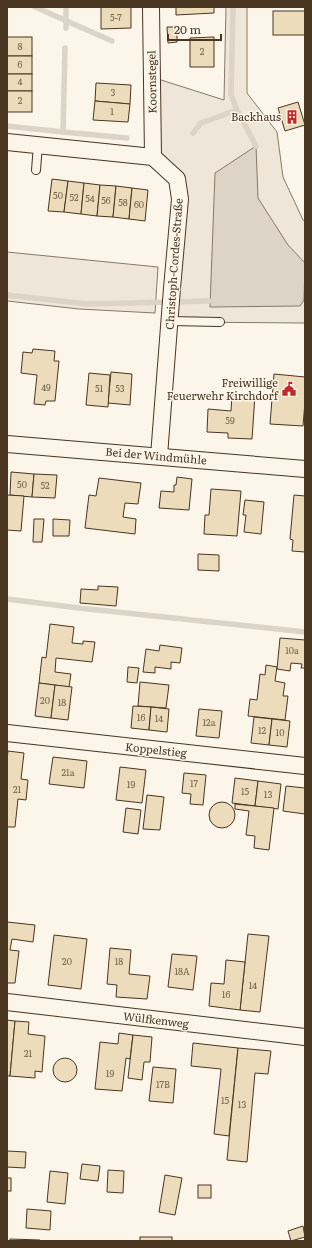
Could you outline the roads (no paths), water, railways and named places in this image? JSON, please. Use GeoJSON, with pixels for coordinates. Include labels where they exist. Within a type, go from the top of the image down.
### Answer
{"type":"FeatureCollection","features":[{"type":"Feature","properties":{"kind":"street","name":"Koornstegel"},"geometry":{"type":"LineString","coordinates":[[151,7],[153,157]]}},
{"type":"Feature","properties":{"kind":"street"},"geometry":{"type":"LineString","coordinates":[[7,142],[153,157]]}},
{"type":"Feature","properties":{"kind":"street","name":"Christoph-Cordes-Straße"},"geometry":{"type":"LineString","coordinates":[[153,157],[177,179],[180,199],[159,456]]}},
{"type":"Feature","properties":{"kind":"street","name":"Bei der Windmühle"},"geometry":{"type":"LineString","coordinates":[[7,444],[305,469]]}},
{"type":"Feature","properties":{"kind":"street","name":"Koppelstieg"},"geometry":{"type":"LineString","coordinates":[[7,733],[305,766]]}},
{"type":"Feature","properties":{"kind":"street","name":"Wülfkenweg"},"geometry":{"type":"LineString","coordinates":[[7,1002],[305,1037]]}},
{"type":"Feature","properties":{"kind":"lane"},"geometry":{"type":"LineString","coordinates":[[36,170],[38,145]]}},
{"type":"Feature","properties":{"kind":"lane"},"geometry":{"type":"LineString","coordinates":[[170,321],[220,322]]}},
{"type":"Feature","properties":{"kind":"waterway"},"geometry":{"type":"LineString","coordinates":[[35,7],[112,41]]}},
{"type":"Feature","properties":{"kind":"waterway"},"geometry":{"type":"LineString","coordinates":[[66,7],[66,28]]}},
{"type":"Feature","properties":{"kind":"waterway"},"geometry":{"type":"LineString","coordinates":[[233,7],[231,95],[237,110]]}},
{"type":"Feature","properties":{"kind":"waterway"},"geometry":{"type":"LineString","coordinates":[[7,126],[63,132],[65,48]]}},
{"type":"Feature","properties":{"kind":"waterway"},"geometry":{"type":"LineString","coordinates":[[193,133],[201,123],[237,110],[256,146]]}},
{"type":"Feature","properties":{"kind":"waterway"},"geometry":{"type":"LineString","coordinates":[[63,132],[127,138]]}},
{"type":"Feature","properties":{"kind":"waterway"},"geometry":{"type":"LineString","coordinates":[[7,295],[87,304],[209,301]]}},
{"type":"Feature","properties":{"kind":"waterway"},"geometry":{"type":"LineString","coordinates":[[7,599],[305,632]]}},
{"type":"Feature","properties":{"kind":"place","name":"Backhaus"},"geometry":{"type":"Point","coordinates":[292,117]}},
{"type":"Feature","properties":{"kind":"place","name":"Freiwillige Feuerwehr Kirchdorf"},"geometry":{"type":"Point","coordinates":[289,389]}}]}
